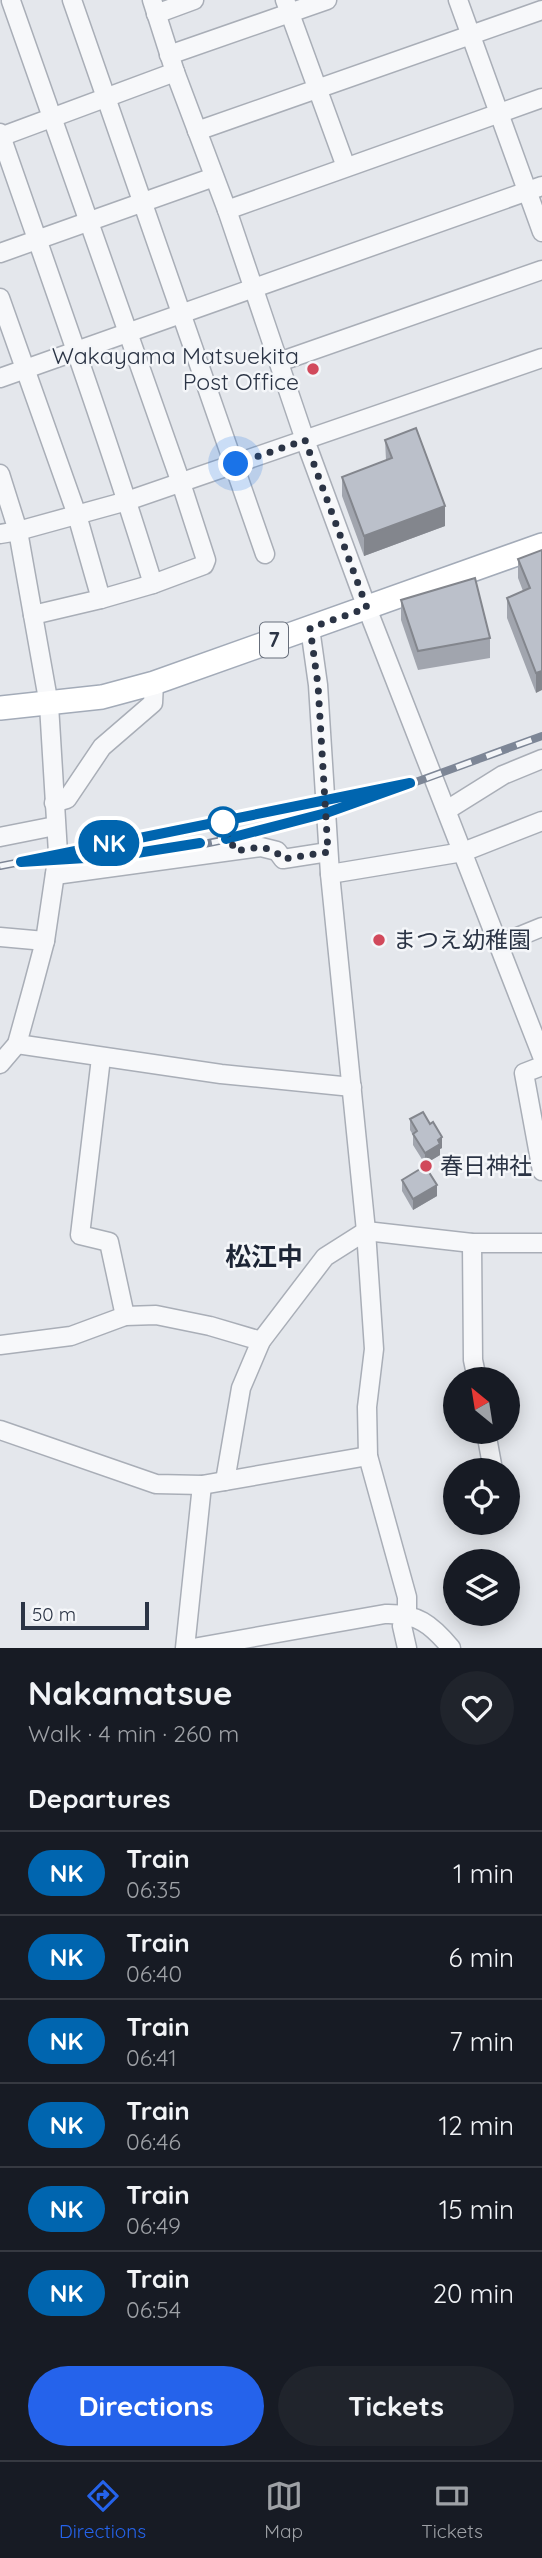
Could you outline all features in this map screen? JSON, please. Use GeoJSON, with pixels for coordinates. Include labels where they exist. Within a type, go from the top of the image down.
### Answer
{"type":"FeatureCollection","features":[{"type":"Feature","properties":{"kind":"main road","name":"7"},"geometry":{"type":"LineString","coordinates":[[0,708],[49,705],[102,697],[154,683],[542,545]]}},
{"type":"Feature","properties":{"kind":"street"},"geometry":{"type":"LineString","coordinates":[[72,0],[236,464],[265,554]]}},
{"type":"Feature","properties":{"kind":"street"},"geometry":{"type":"LineString","coordinates":[[194,0],[154,7],[172,64],[227,210],[305,440],[367,608],[542,1056]]}},
{"type":"Feature","properties":{"kind":"street"},"geometry":{"type":"LineString","coordinates":[[153,584],[78,351],[0,135],[107,98],[288,6],[327,0]]}},
{"type":"Feature","properties":{"kind":"street"},"geometry":{"type":"LineString","coordinates":[[458,0],[498,114],[535,189],[542,232]]}},
{"type":"Feature","properties":{"kind":"street"},"geometry":{"type":"LineString","coordinates":[[9,2],[53,118],[206,561],[204,565],[153,584],[33,615]]}},
{"type":"Feature","properties":{"kind":"street"},"geometry":{"type":"LineString","coordinates":[[288,6],[346,167]]}},
{"type":"Feature","properties":{"kind":"street"},"geometry":{"type":"LineString","coordinates":[[197,131],[542,10]]}},
{"type":"Feature","properties":{"kind":"street"},"geometry":{"type":"LineString","coordinates":[[227,210],[542,98]]}},
{"type":"Feature","properties":{"kind":"street"},"geometry":{"type":"LineString","coordinates":[[0,253],[214,177]]}},
{"type":"Feature","properties":{"kind":"street"},"geometry":{"type":"LineString","coordinates":[[0,378],[535,189]]}},
{"type":"Feature","properties":{"kind":"street"},"geometry":{"type":"LineString","coordinates":[[279,362],[542,270]]}},
{"type":"Feature","properties":{"kind":"street"},"geometry":{"type":"LineString","coordinates":[[0,298],[77,515],[101,599]]}},
{"type":"Feature","properties":{"kind":"street"},"geometry":{"type":"LineString","coordinates":[[9,532],[127,501],[542,358]]}},
{"type":"Feature","properties":{"kind":"street"},"geometry":{"type":"LineString","coordinates":[[0,474],[9,532],[33,615],[49,705],[58,853],[45,941],[17,1044],[0,1064]]}},
{"type":"Feature","properties":{"kind":"street"},"geometry":{"type":"LineString","coordinates":[[310,628],[318,685],[330,874],[366,1231],[374,1349],[367,1407],[368,1455],[407,1597],[407,1613],[402,1626],[407,1648]]}},
{"type":"Feature","properties":{"kind":"street"},"geometry":{"type":"LineString","coordinates":[[54,803],[67,799],[102,747],[153,703],[154,683]]}},
{"type":"Feature","properties":{"kind":"street"},"geometry":{"type":"LineString","coordinates":[[447,810],[503,775],[542,759]]}},
{"type":"Feature","properties":{"kind":"street"},"geometry":{"type":"LineString","coordinates":[[330,874],[463,852],[542,821]]}},
{"type":"Feature","properties":{"kind":"street"},"geometry":{"type":"LineString","coordinates":[[0,837],[55,826]]}},
{"type":"Feature","properties":{"kind":"street"},"geometry":{"type":"LineString","coordinates":[[55,875],[261,847],[277,851],[283,859],[328,852]]}},
{"type":"Feature","properties":{"kind":"street"},"geometry":{"type":"LineString","coordinates":[[498,945],[542,927]]}},
{"type":"Feature","properties":{"kind":"street"},"geometry":{"type":"LineString","coordinates":[[0,937],[45,941]]}},
{"type":"Feature","properties":{"kind":"street"},"geometry":{"type":"LineString","coordinates":[[17,1044],[221,1074],[352,1087]]}},
{"type":"Feature","properties":{"kind":"street"},"geometry":{"type":"LineString","coordinates":[[101,1058],[79,1235],[109,1242],[125,1316]]}},
{"type":"Feature","properties":{"kind":"street"},"geometry":{"type":"LineString","coordinates":[[542,1066],[524,1073],[542,1171]]}},
{"type":"Feature","properties":{"kind":"street"},"geometry":{"type":"LineString","coordinates":[[225,1482],[241,1388],[261,1341],[326,1257],[366,1231],[472,1243],[542,1242]]}},
{"type":"Feature","properties":{"kind":"street"},"geometry":{"type":"LineString","coordinates":[[472,1243],[474,1367]]}},
{"type":"Feature","properties":{"kind":"street"},"geometry":{"type":"LineString","coordinates":[[0,1345],[71,1336],[125,1316],[156,1315],[210,1326],[261,1341]]}},
{"type":"Feature","properties":{"kind":"street"},"geometry":{"type":"LineString","coordinates":[[0,1430],[156,1484],[202,1485],[225,1482],[368,1455]]}},
{"type":"Feature","properties":{"kind":"street"},"geometry":{"type":"LineString","coordinates":[[185,1648],[202,1485]]}},
{"type":"Feature","properties":{"kind":"street"},"geometry":{"type":"LineString","coordinates":[[193,1648],[385,1614],[407,1613],[437,1631],[451,1648]]}},
{"type":"Feature","properties":{"kind":"building"},"geometry":{"type":"Polygon","coordinates":[[[416,428],[445,506],[364,536],[342,477],[392,458],[385,440],[416,428]]]}},
{"type":"Feature","properties":{"kind":"building"},"geometry":{"type":"Polygon","coordinates":[[[542,550],[542,671],[536,673],[507,598],[530,588],[518,559],[542,550]]]}},
{"type":"Feature","properties":{"kind":"building"},"geometry":{"type":"Polygon","coordinates":[[[475,578],[490,638],[418,651],[401,600],[475,578]]]}},
{"type":"Feature","properties":{"kind":"building"},"geometry":{"type":"Polygon","coordinates":[[[423,1112],[442,1137],[438,1140],[440,1144],[425,1153],[413,1134],[417,1131],[410,1119],[423,1112]]]}},
{"type":"Feature","properties":{"kind":"building"},"geometry":{"type":"Polygon","coordinates":[[[425,1166],[437,1185],[413,1199],[402,1180],[425,1166]]]}},
{"type":"Feature","properties":{"kind":"railway"},"geometry":{"type":"LineString","coordinates":[[21,862],[125,855],[228,839],[347,806],[542,736]]}},
{"type":"Feature","properties":{"kind":"railway"},"geometry":{"type":"LineString","coordinates":[[65,852],[347,797]]}},
{"type":"Feature","properties":{"kind":"railway"},"geometry":{"type":"LineString","coordinates":[[0,866],[31,860]]}},
{"type":"Feature","properties":{"kind":"train","name":"NK"},"geometry":{"type":"LineString","coordinates":[[200,843],[118,856],[21,862],[410,783],[326,813],[226,839]]}},
{"type":"Feature","properties":{"kind":"place","name":"Wakayama Matsuekita Post Office"},"geometry":{"type":"Point","coordinates":[313,369]}},
{"type":"Feature","properties":{"kind":"place","name":"まつえ幼稚園"},"geometry":{"type":"Point","coordinates":[379,940]}},
{"type":"Feature","properties":{"kind":"place","name":"春日神社"},"geometry":{"type":"Point","coordinates":[426,1166]}},
{"type":"Feature","properties":{"kind":"district","name":"松江中"},"geometry":{"type":"Point","coordinates":[264,1257]}},
{"type":"Feature","properties":{"kind":"route"},"geometry":{"type":"LineString","coordinates":[[223,822],[235,851],[261,847],[277,851],[283,859],[328,852],[318,685],[310,628],[367,608],[305,440],[236,464]]}}]}
